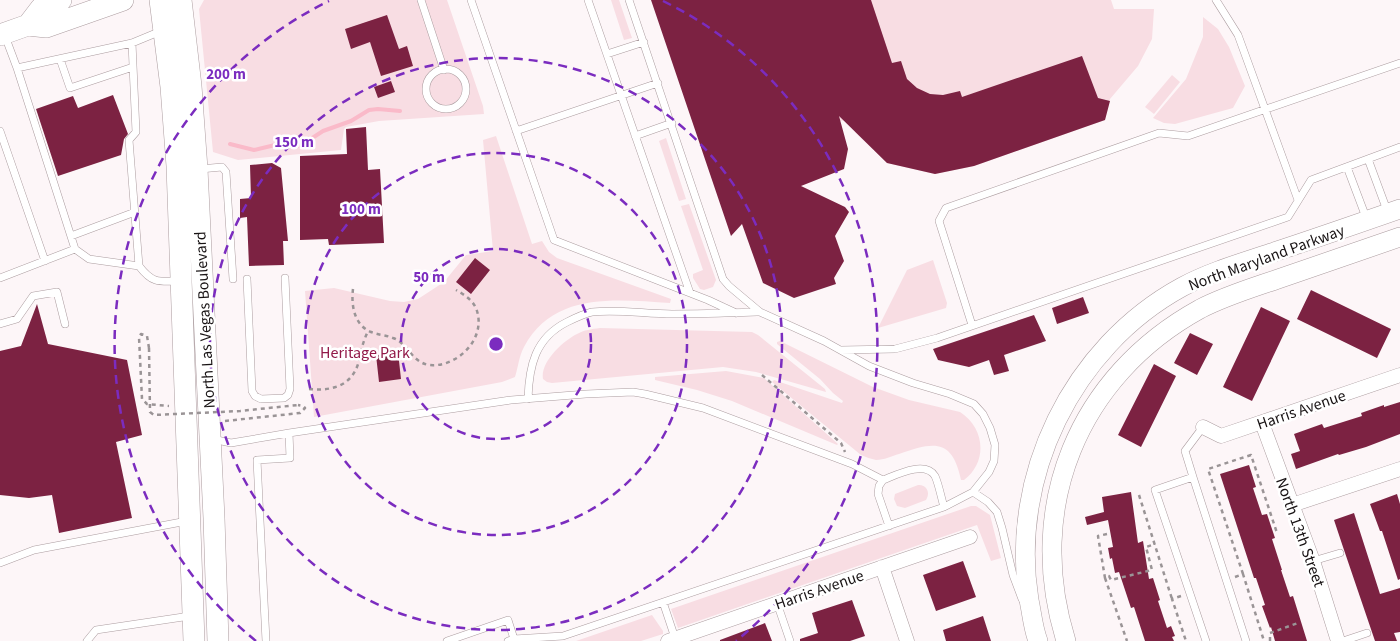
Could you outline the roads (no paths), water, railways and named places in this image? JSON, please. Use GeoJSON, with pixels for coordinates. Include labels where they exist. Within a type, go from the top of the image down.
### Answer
{"type":"FeatureCollection","features":[{"type":"Feature","properties":{"kind":"main road"},"geometry":{"type":"LineString","coordinates":[[28,25],[41,8],[61,0]]}},
{"type":"Feature","properties":{"kind":"main road"},"geometry":{"type":"LineString","coordinates":[[2,34],[28,25],[46,27],[123,0]]}},
{"type":"Feature","properties":{"kind":"main road","name":"North Las Vegas Boulevard"},"geometry":{"type":"LineString","coordinates":[[160,0],[171,87],[177,166],[194,641]]}},
{"type":"Feature","properties":{"kind":"main road","name":"North Las Vegas Boulevard"},"geometry":{"type":"LineString","coordinates":[[181,0],[191,86],[203,280],[215,430],[214,518],[218,641]]}},
{"type":"Feature","properties":{"kind":"main road"},"geometry":{"type":"LineString","coordinates":[[1394,211],[1399,238]]}},
{"type":"Feature","properties":{"kind":"main road","name":"North Maryland Parkway"},"geometry":{"type":"LineString","coordinates":[[1036,636],[1025,574],[1026,529],[1033,482],[1062,407],[1085,371],[1116,337],[1144,312],[1183,287],[1227,268],[1394,211]]}},
{"type":"Feature","properties":{"kind":"main road"},"geometry":{"type":"LineString","coordinates":[[1367,221],[1377,245]]}},
{"type":"Feature","properties":{"kind":"main road","name":"North Maryland Parkway"},"geometry":{"type":"LineString","coordinates":[[1066,641],[1059,620],[1053,588],[1051,539],[1057,491],[1071,448],[1098,399],[1129,361],[1164,331],[1200,309],[1234,294],[1399,238]]}},
{"type":"Feature","properties":{"kind":"main road"},"geometry":{"type":"LineString","coordinates":[[180,281],[203,280]]}},
{"type":"Feature","properties":{"kind":"main road"},"geometry":{"type":"LineString","coordinates":[[189,520],[214,518]]}},
{"type":"Feature","properties":{"kind":"street","name":"Harris Avenue"},"geometry":{"type":"LineString","coordinates":[[1204,427],[1221,436],[1400,375]]}},
{"type":"Feature","properties":{"kind":"street","name":"North 13th Street"},"geometry":{"type":"LineString","coordinates":[[1262,423],[1313,562],[1338,641]]}},
{"type":"Feature","properties":{"kind":"street"},"geometry":{"type":"LineString","coordinates":[[1292,505],[1400,469]]}},
{"type":"Feature","properties":{"kind":"street","name":"Harris Avenue"},"geometry":{"type":"LineString","coordinates":[[673,640],[970,537]]}},
{"type":"Feature","properties":{"kind":"street"},"geometry":{"type":"LineString","coordinates":[[882,567],[907,641]]}},
{"type":"Feature","properties":{"kind":"lane"},"geometry":{"type":"LineString","coordinates":[[421,0],[444,70]]}},
{"type":"Feature","properties":{"kind":"lane"},"geometry":{"type":"LineString","coordinates":[[471,0],[554,240],[736,312]]}},
{"type":"Feature","properties":{"kind":"lane"},"geometry":{"type":"LineString","coordinates":[[588,0],[690,293]]}},
{"type":"Feature","properties":{"kind":"lane"},"geometry":{"type":"LineString","coordinates":[[447,641],[508,620],[511,640],[563,636],[944,507],[974,492],[989,472],[994,461],[995,445],[983,414],[974,404],[878,369],[760,312],[729,286],[720,272],[672,123],[629,0]]}},
{"type":"Feature","properties":{"kind":"lane"},"geometry":{"type":"LineString","coordinates":[[1216,0],[1238,35],[1298,200]]}},
{"type":"Feature","properties":{"kind":"lane"},"geometry":{"type":"LineString","coordinates":[[17,68],[132,43],[164,30]]}},
{"type":"Feature","properties":{"kind":"lane"},"geometry":{"type":"LineString","coordinates":[[2,34],[17,68],[75,249],[89,258],[139,266]]}},
{"type":"Feature","properties":{"kind":"lane"},"geometry":{"type":"LineString","coordinates":[[607,54],[644,42]]}},
{"type":"Feature","properties":{"kind":"lane"},"geometry":{"type":"LineString","coordinates":[[132,43],[136,132],[129,140],[139,266],[148,276],[158,282],[180,281]]}},
{"type":"Feature","properties":{"kind":"lane"},"geometry":{"type":"LineString","coordinates":[[60,59],[70,88],[133,68]]}},
{"type":"Feature","properties":{"kind":"lane"},"geometry":{"type":"LineString","coordinates":[[972,325],[938,221],[946,208],[1159,134],[1188,136],[1400,63]]}},
{"type":"Feature","properties":{"kind":"lane"},"geometry":{"type":"LineString","coordinates":[[444,70],[450,70],[461,76],[466,87],[464,99],[460,104],[449,109],[442,109],[432,103],[426,92],[433,75],[444,70]]}},
{"type":"Feature","properties":{"kind":"lane"},"geometry":{"type":"LineString","coordinates":[[516,131],[658,83]]}},
{"type":"Feature","properties":{"kind":"lane"},"geometry":{"type":"LineString","coordinates":[[635,136],[672,123]]}},
{"type":"Feature","properties":{"kind":"lane"},"geometry":{"type":"LineString","coordinates":[[0,131],[45,261]]}},
{"type":"Feature","properties":{"kind":"lane"},"geometry":{"type":"LineString","coordinates":[[840,350],[895,349],[937,338],[1288,217],[1310,180],[1400,147]]}},
{"type":"Feature","properties":{"kind":"lane"},"geometry":{"type":"LineString","coordinates":[[1368,159],[1394,211]]}},
{"type":"Feature","properties":{"kind":"lane"},"geometry":{"type":"LineString","coordinates":[[1346,166],[1367,221]]}},
{"type":"Feature","properties":{"kind":"lane"},"geometry":{"type":"LineString","coordinates":[[197,169],[222,167],[226,172],[233,279]]}},
{"type":"Feature","properties":{"kind":"lane"},"geometry":{"type":"LineString","coordinates":[[71,236],[135,212]]}},
{"type":"Feature","properties":{"kind":"lane"},"geometry":{"type":"LineString","coordinates":[[0,278],[75,249]]}},
{"type":"Feature","properties":{"kind":"lane"},"geometry":{"type":"LineString","coordinates":[[247,279],[252,391],[254,396],[261,399],[284,398],[288,395],[290,389],[285,278]]}},
{"type":"Feature","properties":{"kind":"lane"},"geometry":{"type":"LineString","coordinates":[[0,324],[17,319],[33,296],[57,292],[65,324]]}},
{"type":"Feature","properties":{"kind":"lane"},"geometry":{"type":"LineString","coordinates":[[528,398],[530,372],[534,356],[540,344],[548,334],[560,325],[577,317],[591,312],[672,314],[760,312]]}},
{"type":"Feature","properties":{"kind":"lane"},"geometry":{"type":"LineString","coordinates":[[215,430],[231,443],[528,398],[586,394],[646,394],[703,408],[852,464],[883,480]]}},
{"type":"Feature","properties":{"kind":"lane"},"geometry":{"type":"LineString","coordinates":[[1204,427],[1185,450],[1246,641]]}},
{"type":"Feature","properties":{"kind":"lane"},"geometry":{"type":"LineString","coordinates":[[266,641],[256,460],[290,458],[290,433]]}},
{"type":"Feature","properties":{"kind":"lane"},"geometry":{"type":"LineString","coordinates":[[889,526],[878,494],[879,486],[883,480],[918,469],[928,469],[934,476],[944,507]]}},
{"type":"Feature","properties":{"kind":"lane"},"geometry":{"type":"LineString","coordinates":[[1193,477],[1155,490],[1206,641]]}},
{"type":"Feature","properties":{"kind":"lane"},"geometry":{"type":"LineString","coordinates":[[974,492],[988,502],[997,512],[1013,575],[1036,636]]}},
{"type":"Feature","properties":{"kind":"lane"},"geometry":{"type":"LineString","coordinates":[[0,563],[34,550],[189,520]]}},
{"type":"Feature","properties":{"kind":"lane"},"geometry":{"type":"LineString","coordinates":[[1313,562],[1340,553]]}},
{"type":"Feature","properties":{"kind":"lane"},"geometry":{"type":"LineString","coordinates":[[663,602],[673,640]]}},
{"type":"Feature","properties":{"kind":"lane"},"geometry":{"type":"LineString","coordinates":[[777,603],[790,641]]}},
{"type":"Feature","properties":{"kind":"lane"},"geometry":{"type":"LineString","coordinates":[[86,641],[96,630],[193,616]]}},
{"type":"Feature","properties":{"kind":"lane"},"geometry":{"type":"LineString","coordinates":[[1344,641],[1367,633]]}},
{"type":"Feature","properties":{"kind":"waterway"},"geometry":{"type":"LineString","coordinates":[[230,144],[254,150],[275,145],[300,146],[323,131],[351,121],[369,110],[400,111]]}},
{"type":"Feature","properties":{"kind":"park label","name":"Heritage Park"},"geometry":{"type":"Point","coordinates":[365,352]}}]}
